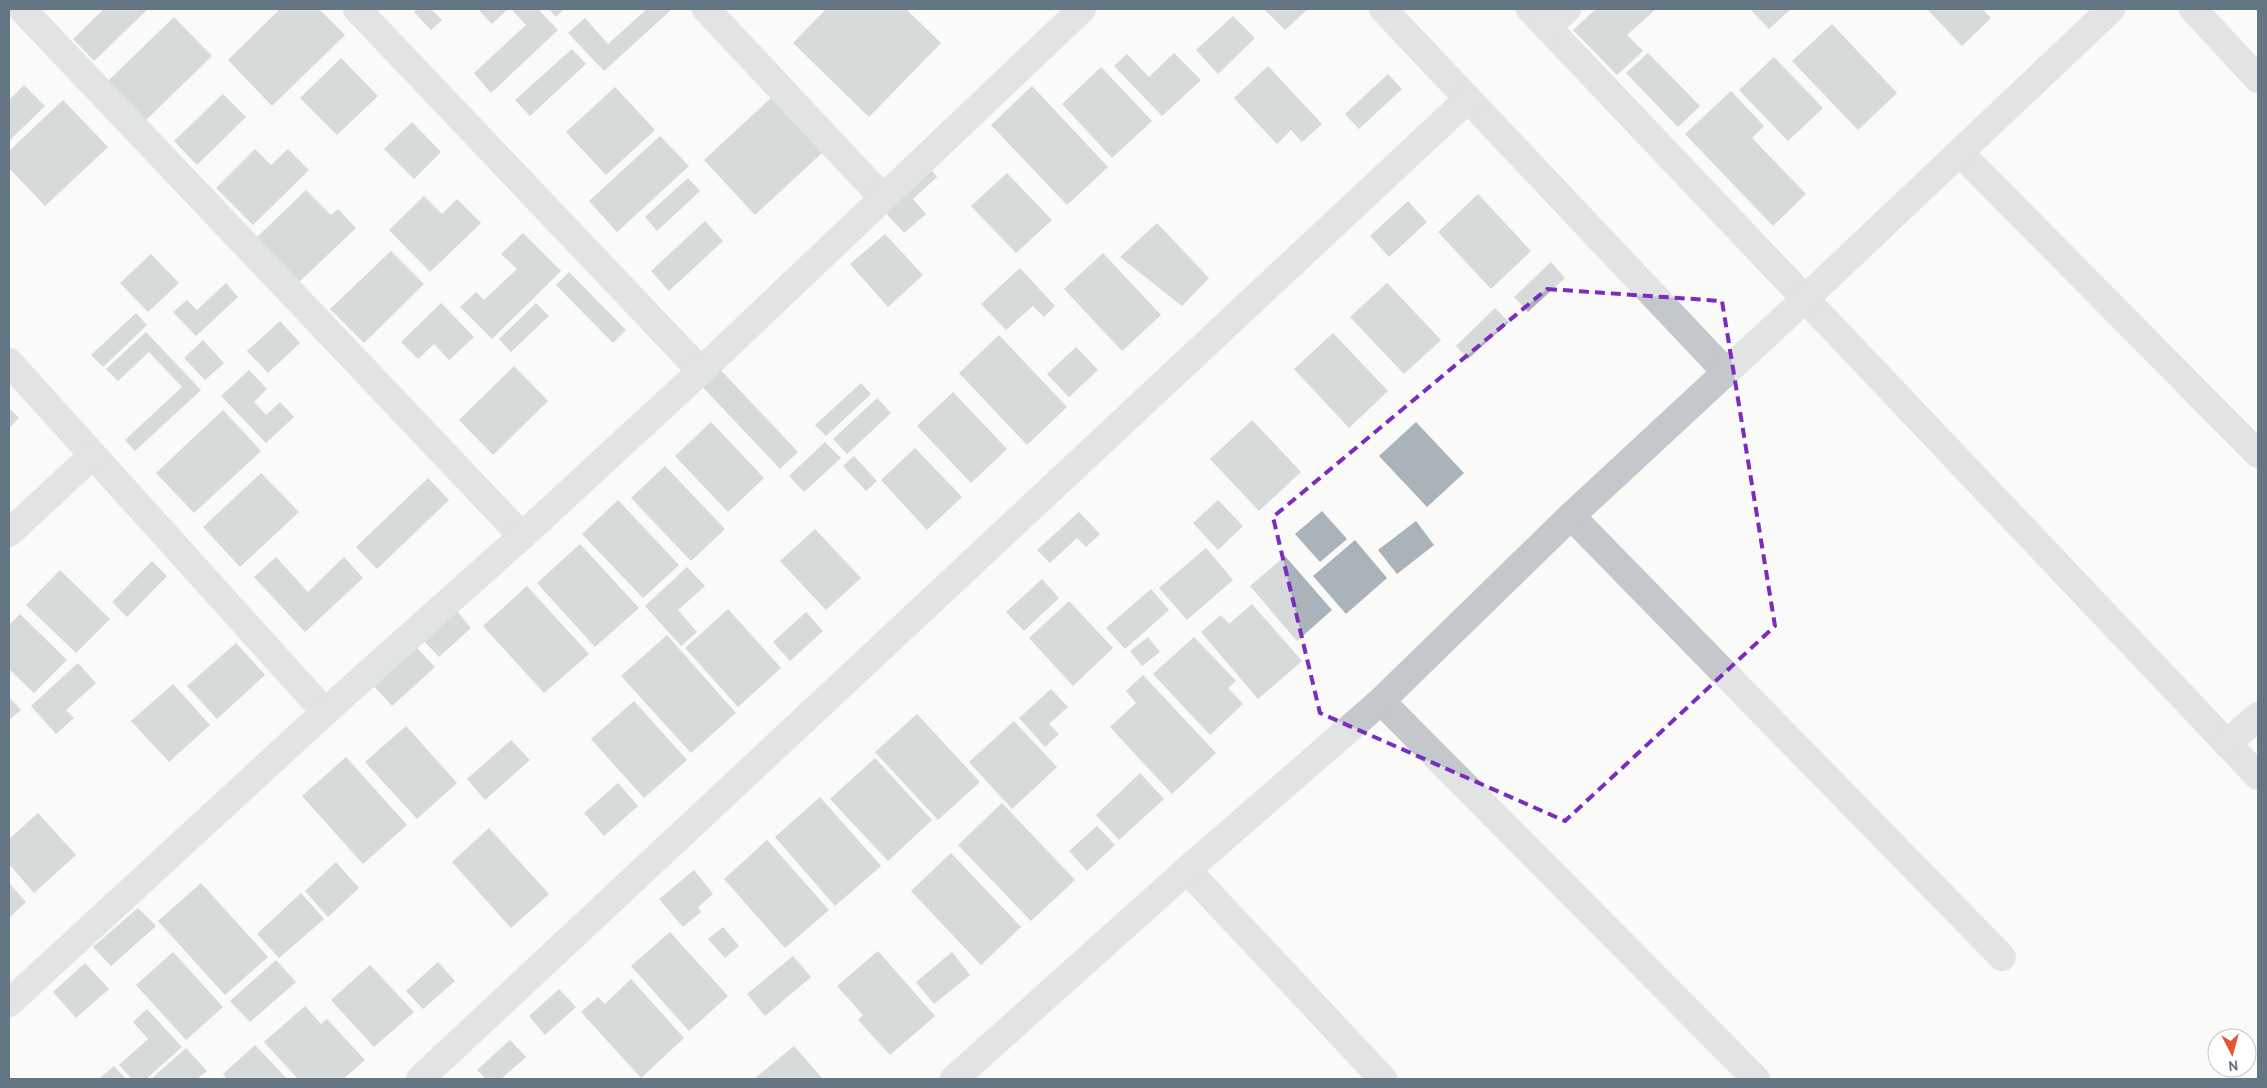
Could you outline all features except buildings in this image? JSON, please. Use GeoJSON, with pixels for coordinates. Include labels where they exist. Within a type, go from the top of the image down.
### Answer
{"type":"FeatureCollection","features":[{"type":"Feature","properties":{"kind":"street"},"geometry":{"type":"LineString","coordinates":[[22,9],[522,536]]}},
{"type":"Feature","properties":{"kind":"street"},"geometry":{"type":"LineString","coordinates":[[357,9],[701,371]]}},
{"type":"Feature","properties":{"kind":"street"},"geometry":{"type":"LineString","coordinates":[[706,9],[883,198]]}},
{"type":"Feature","properties":{"kind":"street"},"geometry":{"type":"LineString","coordinates":[[9,1003],[325,712],[522,536],[701,371],[1082,9]]}},
{"type":"Feature","properties":{"kind":"street"},"geometry":{"type":"LineString","coordinates":[[1383,9],[1726,372]]}},
{"type":"Feature","properties":{"kind":"street"},"geometry":{"type":"LineString","coordinates":[[954,1079],[1187,870],[1381,701],[1571,516],[1806,298],[2111,9]]}},
{"type":"Feature","properties":{"kind":"street"},"geometry":{"type":"LineString","coordinates":[[2193,9],[2258,79]]}},
{"type":"Feature","properties":{"kind":"street"},"geometry":{"type":"LineString","coordinates":[[1548,15],[1806,298],[2258,776]]}},
{"type":"Feature","properties":{"kind":"street"},"geometry":{"type":"LineString","coordinates":[[420,1079],[1468,99]]}},
{"type":"Feature","properties":{"kind":"street"},"geometry":{"type":"LineString","coordinates":[[1960,152],[2258,454]]}},
{"type":"Feature","properties":{"kind":"street"},"geometry":{"type":"LineString","coordinates":[[9,362],[325,712]]}},
{"type":"Feature","properties":{"kind":"street"},"geometry":{"type":"LineString","coordinates":[[9,534],[92,456]]}},
{"type":"Feature","properties":{"kind":"street"},"geometry":{"type":"LineString","coordinates":[[1571,516],[2002,957]]}},
{"type":"Feature","properties":{"kind":"street"},"geometry":{"type":"LineString","coordinates":[[1381,701],[1756,1079]]}},
{"type":"Feature","properties":{"kind":"street"},"geometry":{"type":"LineString","coordinates":[[2227,744],[2258,716]]}},
{"type":"Feature","properties":{"kind":"street"},"geometry":{"type":"LineString","coordinates":[[1187,870],[1383,1079]]}},
{"type":"Feature","properties":{"kind":"highlighted area"},"geometry":{"type":"Polygon","coordinates":[[[1547,289],[1722,301],[1775,626],[1565,821],[1320,713],[1273,517],[1547,289]]]}}]}
